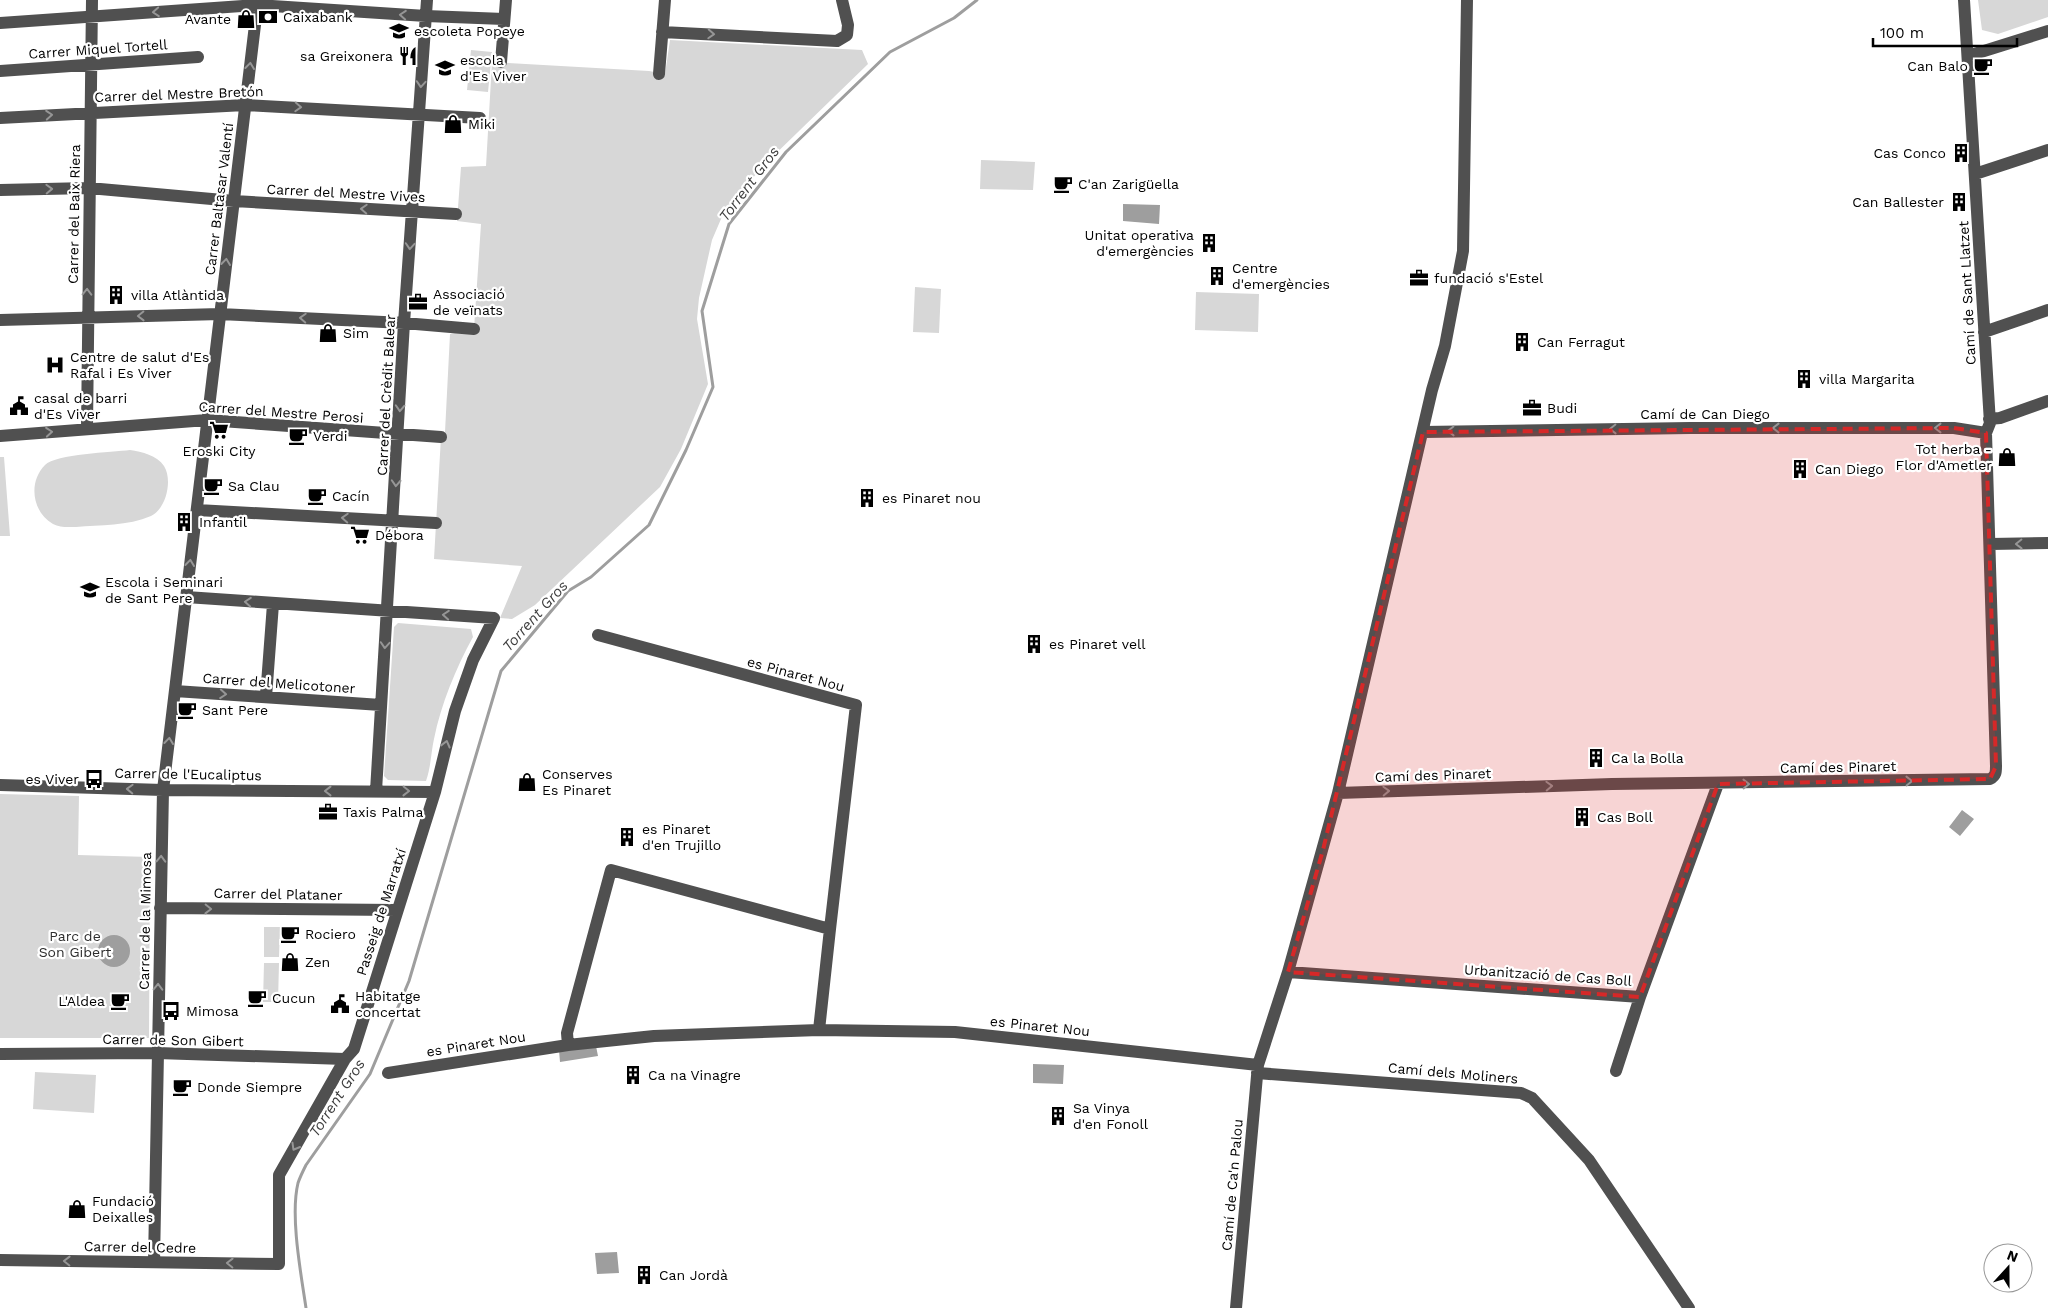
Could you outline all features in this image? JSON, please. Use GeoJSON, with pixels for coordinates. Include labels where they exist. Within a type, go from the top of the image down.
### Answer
{"type":"FeatureCollection","features":[{"type":"Feature","properties":{"kind":"street","name":"Carrer del Baix Riera"},"geometry":{"type":"LineString","coordinates":[[87,428],[92,0]]}},
{"type":"Feature","properties":{"kind":"street","name":"Carrer del Crèdit Balear"},"geometry":{"type":"LineString","coordinates":[[376,791],[394,521],[404,324],[427,0]]}},
{"type":"Feature","properties":{"kind":"street"},"geometry":{"type":"LineString","coordinates":[[501,62],[506,0]]}},
{"type":"Feature","properties":{"kind":"street"},"geometry":{"type":"LineString","coordinates":[[659,74],[665,0]]}},
{"type":"Feature","properties":{"kind":"street"},"geometry":{"type":"LineString","coordinates":[[662,32],[837,41],[847,35],[848,25],[842,0]]}},
{"type":"Feature","properties":{"kind":"street","name":"Camí de Ca'n Palou"},"geometry":{"type":"LineString","coordinates":[[1236,1308],[1258,1069],[1288,972],[1338,793],[1444,346],[1463,251],[1468,0]]}},
{"type":"Feature","properties":{"kind":"street","name":"Camí de Sant Llatzet"},"geometry":{"type":"LineString","coordinates":[[1964,0],[1989,419],[1986,433]]}},
{"type":"Feature","properties":{"kind":"street"},"geometry":{"type":"LineString","coordinates":[[0,22],[92,17],[258,3],[426,16],[504,19]]}},
{"type":"Feature","properties":{"kind":"street","name":"Carrer Baltasar Valentí"},"geometry":{"type":"LineString","coordinates":[[163,790],[258,3]]}},
{"type":"Feature","properties":{"kind":"street"},"geometry":{"type":"LineString","coordinates":[[1968,56],[2048,30]]}},
{"type":"Feature","properties":{"kind":"street","name":"Carrer Miquel Tortell"},"geometry":{"type":"LineString","coordinates":[[0,71],[198,57]]}},
{"type":"Feature","properties":{"kind":"street","name":"Carrer del Mestre Bretón"},"geometry":{"type":"LineString","coordinates":[[0,118],[245,105],[480,118]]}},
{"type":"Feature","properties":{"kind":"street"},"geometry":{"type":"LineString","coordinates":[[1975,174],[2048,150]]}},
{"type":"Feature","properties":{"kind":"street","name":"Carrer del Mestre Vives"},"geometry":{"type":"LineString","coordinates":[[0,190],[89,188],[234,201],[456,214]]}},
{"type":"Feature","properties":{"kind":"street"},"geometry":{"type":"LineString","coordinates":[[1984,332],[2048,310]]}},
{"type":"Feature","properties":{"kind":"street"},"geometry":{"type":"LineString","coordinates":[[0,320],[220,314],[474,329]]}},
{"type":"Feature","properties":{"kind":"street"},"geometry":{"type":"LineString","coordinates":[[1989,419],[2000,418],[2048,401]]}},
{"type":"Feature","properties":{"kind":"street","name":"Carrer del Mestre Perosi"},"geometry":{"type":"LineString","coordinates":[[0,436],[207,420],[441,437]]}},
{"type":"Feature","properties":{"kind":"street","name":"Camí de Can Diego"},"geometry":{"type":"LineString","coordinates":[[1423,432],[1690,428],[1954,428],[1986,433]]}},
{"type":"Feature","properties":{"kind":"street","name":"Camí des Pinaret"},"geometry":{"type":"LineString","coordinates":[[1338,793],[1612,784],[1990,780],[1996,774],[1996,766],[1986,433]]}},
{"type":"Feature","properties":{"kind":"street"},"geometry":{"type":"LineString","coordinates":[[197,510],[436,523]]}},
{"type":"Feature","properties":{"kind":"street"},"geometry":{"type":"LineString","coordinates":[[1990,544],[2048,543]]}},
{"type":"Feature","properties":{"kind":"street"},"geometry":{"type":"LineString","coordinates":[[186,597],[388,611]]}},
{"type":"Feature","properties":{"kind":"street"},"geometry":{"type":"LineString","coordinates":[[266,697],[273,604]]}},
{"type":"Feature","properties":{"kind":"street","name":"Passeig de Marratxí"},"geometry":{"type":"LineString","coordinates":[[279,1264],[278,1175],[354,1049],[435,792],[455,711],[473,660],[494,618],[388,611]]}},
{"type":"Feature","properties":{"kind":"street","name":"es Pinaret Nou"},"geometry":{"type":"LineString","coordinates":[[598,635],[856,705],[819,1030]]}},
{"type":"Feature","properties":{"kind":"street","name":"Carrer del Melicotoner"},"geometry":{"type":"LineString","coordinates":[[175,691],[381,705]]}},
{"type":"Feature","properties":{"kind":"street","name":"Urbanització de Cas Boll"},"geometry":{"type":"LineString","coordinates":[[1288,972],[1640,997],[1718,784]]}},
{"type":"Feature","properties":{"kind":"street","name":"Carrer de l'Eucaliptus"},"geometry":{"type":"LineString","coordinates":[[0,785],[163,790],[435,792]]}},
{"type":"Feature","properties":{"kind":"street","name":"Carrer de la Mimosa"},"geometry":{"type":"LineString","coordinates":[[154,1262],[163,790]]}},
{"type":"Feature","properties":{"kind":"street"},"geometry":{"type":"LineString","coordinates":[[568,1045],[567,1033],[611,870],[830,929]]}},
{"type":"Feature","properties":{"kind":"street","name":"Carrer del Plataner"},"geometry":{"type":"LineString","coordinates":[[160,908],[397,910]]}},
{"type":"Feature","properties":{"kind":"street"},"geometry":{"type":"LineString","coordinates":[[1616,1072],[1640,997]]}},
{"type":"Feature","properties":{"kind":"street","name":"es Pinaret Nou"},"geometry":{"type":"LineString","coordinates":[[388,1073],[568,1045],[654,1036],[819,1030],[955,1032],[1258,1069]]}},
{"type":"Feature","properties":{"kind":"street","name":"Carrer de Son Gibert"},"geometry":{"type":"LineString","coordinates":[[0,1054],[157,1053],[346,1060]]}},
{"type":"Feature","properties":{"kind":"street","name":"Camí dels Moliners"},"geometry":{"type":"LineString","coordinates":[[1258,1069],[1521,1093],[1532,1098],[1589,1160],[1689,1308]]}},
{"type":"Feature","properties":{"kind":"street","name":"Carrer del Cedre"},"geometry":{"type":"LineString","coordinates":[[0,1260],[279,1264]]}},
{"type":"Feature","properties":{"kind":"highlighted area"},"geometry":{"type":"Polygon","coordinates":[[[1954,428],[1986,433],[1996,766],[1990,779],[1718,784],[1640,997],[1288,972],[1323,850],[1423,432],[1954,428]]]}},
{"type":"Feature","properties":{"kind":"green space"},"geometry":{"type":"Polygon","coordinates":[[[1978,0],[2048,0],[2048,17],[1998,34],[1982,30],[1978,0]]]}},
{"type":"Feature","properties":{"kind":"green space"},"geometry":{"type":"Polygon","coordinates":[[[670,40],[862,50],[868,64],[763,166],[724,212],[712,240],[699,298],[697,319],[708,384],[681,449],[660,487],[535,605],[512,619],[500,618],[522,566],[434,559],[441,437],[445,432],[450,334],[474,329],[481,224],[457,221],[461,167],[486,166],[492,62],[649,71],[665,74],[670,40]]]}},
{"type":"Feature","properties":{"kind":"green space"},"geometry":{"type":"Polygon","coordinates":[[[471,50],[492,52],[488,92],[467,90],[471,50]]]}},
{"type":"Feature","properties":{"kind":"green space"},"geometry":{"type":"Polygon","coordinates":[[[981,160],[1035,162],[1033,190],[980,189],[981,160]]]}},
{"type":"Feature","properties":{"kind":"green space"},"geometry":{"type":"Polygon","coordinates":[[[915,287],[941,289],[939,333],[913,332],[915,287]]]}},
{"type":"Feature","properties":{"kind":"green space"},"geometry":{"type":"Polygon","coordinates":[[[1196,292],[1259,294],[1258,332],[1195,330],[1196,292]]]}},
{"type":"Feature","properties":{"kind":"green space"},"geometry":{"type":"Polygon","coordinates":[[[130,450],[144,453],[157,459],[167,472],[167,494],[161,507],[151,516],[123,523],[67,527],[53,524],[40,512],[35,496],[35,488],[36,480],[45,465],[60,458],[130,450]]]}},
{"type":"Feature","properties":{"kind":"green space"},"geometry":{"type":"Polygon","coordinates":[[[0,457],[4,457],[10,536],[0,536],[0,457]]]}},
{"type":"Feature","properties":{"kind":"green space"},"geometry":{"type":"Polygon","coordinates":[[[398,623],[471,629],[473,637],[445,700],[437,726],[426,781],[388,780],[384,776],[394,627],[398,623]]]}},
{"type":"Feature","properties":{"kind":"green space","name":"Parc de Son Gibert"},"geometry":{"type":"Polygon","coordinates":[[[0,794],[79,796],[78,855],[150,857],[149,1038],[0,1038],[0,794]]]}},
{"type":"Feature","properties":{"kind":"green space"},"geometry":{"type":"Polygon","coordinates":[[[264,927],[280,927],[279,957],[264,957],[264,927]]]}},
{"type":"Feature","properties":{"kind":"green space"},"geometry":{"type":"Polygon","coordinates":[[[264,963],[279,963],[278,1002],[263,1002],[264,963]]]}},
{"type":"Feature","properties":{"kind":"green space"},"geometry":{"type":"Polygon","coordinates":[[[35,1072],[96,1075],[94,1113],[33,1109],[35,1072]]]}},
{"type":"Feature","properties":{"kind":"shaded area"},"geometry":{"type":"Polygon","coordinates":[[[1123,204],[1160,205],[1159,224],[1123,221],[1123,204]]]}},
{"type":"Feature","properties":{"kind":"shaded area"},"geometry":{"type":"Polygon","coordinates":[[[1962,810],[1974,819],[1960,836],[1949,827],[1962,810]]]}},
{"type":"Feature","properties":{"kind":"shaded area"},"geometry":{"type":"Polygon","coordinates":[[[114,935],[120,936],[125,940],[129,945],[129,957],[125,962],[120,966],[114,967],[108,966],[103,962],[99,957],[98,951],[99,945],[103,940],[108,936],[114,935]]]}},
{"type":"Feature","properties":{"kind":"shaded area"},"geometry":{"type":"Polygon","coordinates":[[[596,1046],[598,1056],[560,1062],[559,1050],[596,1046]]]}},
{"type":"Feature","properties":{"kind":"shaded area"},"geometry":{"type":"Polygon","coordinates":[[[1033,1064],[1064,1065],[1063,1084],[1033,1083],[1033,1064]]]}},
{"type":"Feature","properties":{"kind":"shaded area"},"geometry":{"type":"Polygon","coordinates":[[[617,1252],[619,1273],[597,1274],[595,1253],[617,1252]]]}},
{"type":"Feature","properties":{"kind":"waterway","name":"Torrent Gros"},"geometry":{"type":"LineString","coordinates":[[306,1308],[296,1228],[295,1212],[298,1183],[306,1165],[370,1074],[409,981],[501,671],[568,591],[591,577],[649,525],[686,450],[713,387],[702,311],[729,224],[786,152],[890,52],[954,18],[977,0]]}},
{"type":"Feature","properties":{"kind":"place","name":"Caixabank"},"geometry":{"type":"Point","coordinates":[268,17]}},
{"type":"Feature","properties":{"kind":"place","name":"Avante"},"geometry":{"type":"Point","coordinates":[246,19]}},
{"type":"Feature","properties":{"kind":"place","name":"escoleta Popeye"},"geometry":{"type":"Point","coordinates":[399,31]}},
{"type":"Feature","properties":{"kind":"place","name":"sa Greixonera"},"geometry":{"type":"Point","coordinates":[408,56]}},
{"type":"Feature","properties":{"kind":"place","name":"Can Balo"},"geometry":{"type":"Point","coordinates":[1983,66]}},
{"type":"Feature","properties":{"kind":"place","name":"escola d'Es Viver"},"geometry":{"type":"Point","coordinates":[445,68]}},
{"type":"Feature","properties":{"kind":"place","name":"Miki"},"geometry":{"type":"Point","coordinates":[453,124]}},
{"type":"Feature","properties":{"kind":"place","name":"Cas Conco"},"geometry":{"type":"Point","coordinates":[1961,153]}},
{"type":"Feature","properties":{"kind":"place","name":"C'an Zarigüella"},"geometry":{"type":"Point","coordinates":[1063,184]}},
{"type":"Feature","properties":{"kind":"place","name":"Can Ballester"},"geometry":{"type":"Point","coordinates":[1959,202]}},
{"type":"Feature","properties":{"kind":"place","name":"Unitat operativa d'emergències"},"geometry":{"type":"Point","coordinates":[1209,243]}},
{"type":"Feature","properties":{"kind":"place","name":"Centre d'emergències"},"geometry":{"type":"Point","coordinates":[1217,276]}},
{"type":"Feature","properties":{"kind":"place","name":"fundació s'Estel"},"geometry":{"type":"Point","coordinates":[1419,278]}},
{"type":"Feature","properties":{"kind":"place","name":"villa Atlàntida"},"geometry":{"type":"Point","coordinates":[116,295]}},
{"type":"Feature","properties":{"kind":"place","name":"Associació de veïnats"},"geometry":{"type":"Point","coordinates":[418,302]}},
{"type":"Feature","properties":{"kind":"place","name":"Sim"},"geometry":{"type":"Point","coordinates":[328,333]}},
{"type":"Feature","properties":{"kind":"place","name":"Can Ferragut"},"geometry":{"type":"Point","coordinates":[1522,342]}},
{"type":"Feature","properties":{"kind":"place","name":"Centre de salut d'Es Rafal i Es Viver"},"geometry":{"type":"Point","coordinates":[55,365]}},
{"type":"Feature","properties":{"kind":"place","name":"villa Margarita"},"geometry":{"type":"Point","coordinates":[1804,379]}},
{"type":"Feature","properties":{"kind":"place","name":"casal de barri d'Es Viver"},"geometry":{"type":"Point","coordinates":[19,406]}},
{"type":"Feature","properties":{"kind":"place","name":"Budi"},"geometry":{"type":"Point","coordinates":[1532,408]}},
{"type":"Feature","properties":{"kind":"place","name":"Eroski City"},"geometry":{"type":"Point","coordinates":[219,430]}},
{"type":"Feature","properties":{"kind":"place","name":"Verdi"},"geometry":{"type":"Point","coordinates":[298,436]}},
{"type":"Feature","properties":{"kind":"place","name":"Tot herba - Flor d'Ametler"},"geometry":{"type":"Point","coordinates":[2007,457]}},
{"type":"Feature","properties":{"kind":"place","name":"Can Diego"},"geometry":{"type":"Point","coordinates":[1800,469]}},
{"type":"Feature","properties":{"kind":"place","name":"Sa Clau"},"geometry":{"type":"Point","coordinates":[213,486]}},
{"type":"Feature","properties":{"kind":"place","name":"Cacín"},"geometry":{"type":"Point","coordinates":[317,496]}},
{"type":"Feature","properties":{"kind":"place","name":"es Pinaret nou"},"geometry":{"type":"Point","coordinates":[867,498]}},
{"type":"Feature","properties":{"kind":"place","name":"Infantil"},"geometry":{"type":"Point","coordinates":[184,522]}},
{"type":"Feature","properties":{"kind":"place","name":"Débora"},"geometry":{"type":"Point","coordinates":[360,535]}},
{"type":"Feature","properties":{"kind":"place","name":"Escola i Seminari de Sant Pere"},"geometry":{"type":"Point","coordinates":[90,590]}},
{"type":"Feature","properties":{"kind":"place","name":"es Pinaret vell"},"geometry":{"type":"Point","coordinates":[1034,644]}},
{"type":"Feature","properties":{"kind":"place","name":"Sant Pere"},"geometry":{"type":"Point","coordinates":[187,710]}},
{"type":"Feature","properties":{"kind":"place","name":"Ca la Bolla"},"geometry":{"type":"Point","coordinates":[1596,758]}},
{"type":"Feature","properties":{"kind":"place","name":"es Viver"},"geometry":{"type":"Point","coordinates":[94,779]}},
{"type":"Feature","properties":{"kind":"place","name":"Conserves Es Pinaret"},"geometry":{"type":"Point","coordinates":[527,782]}},
{"type":"Feature","properties":{"kind":"place","name":"Taxis Palma"},"geometry":{"type":"Point","coordinates":[328,812]}},
{"type":"Feature","properties":{"kind":"place","name":"Cas Boll"},"geometry":{"type":"Point","coordinates":[1582,817]}},
{"type":"Feature","properties":{"kind":"place","name":"es Pinaret d'en Trujillo"},"geometry":{"type":"Point","coordinates":[627,837]}},
{"type":"Feature","properties":{"kind":"place","name":"Rociero"},"geometry":{"type":"Point","coordinates":[290,934]}},
{"type":"Feature","properties":{"kind":"place","name":"Zen"},"geometry":{"type":"Point","coordinates":[290,962]}},
{"type":"Feature","properties":{"kind":"place","name":"Cucun"},"geometry":{"type":"Point","coordinates":[257,998]}},
{"type":"Feature","properties":{"kind":"place","name":"L'Aldea"},"geometry":{"type":"Point","coordinates":[120,1001]}},
{"type":"Feature","properties":{"kind":"place","name":"Habitatge concertat"},"geometry":{"type":"Point","coordinates":[340,1004]}},
{"type":"Feature","properties":{"kind":"place","name":"Mimosa"},"geometry":{"type":"Point","coordinates":[171,1011]}},
{"type":"Feature","properties":{"kind":"place","name":"Ca na Vinagre"},"geometry":{"type":"Point","coordinates":[633,1075]}},
{"type":"Feature","properties":{"kind":"place","name":"Donde Siempre"},"geometry":{"type":"Point","coordinates":[182,1087]}},
{"type":"Feature","properties":{"kind":"place","name":"Sa Vinya d'en Fonoll"},"geometry":{"type":"Point","coordinates":[1058,1116]}},
{"type":"Feature","properties":{"kind":"place","name":"Fundació Deixalles"},"geometry":{"type":"Point","coordinates":[77,1209]}},
{"type":"Feature","properties":{"kind":"place","name":"Can Jordà"},"geometry":{"type":"Point","coordinates":[644,1275]}}]}
